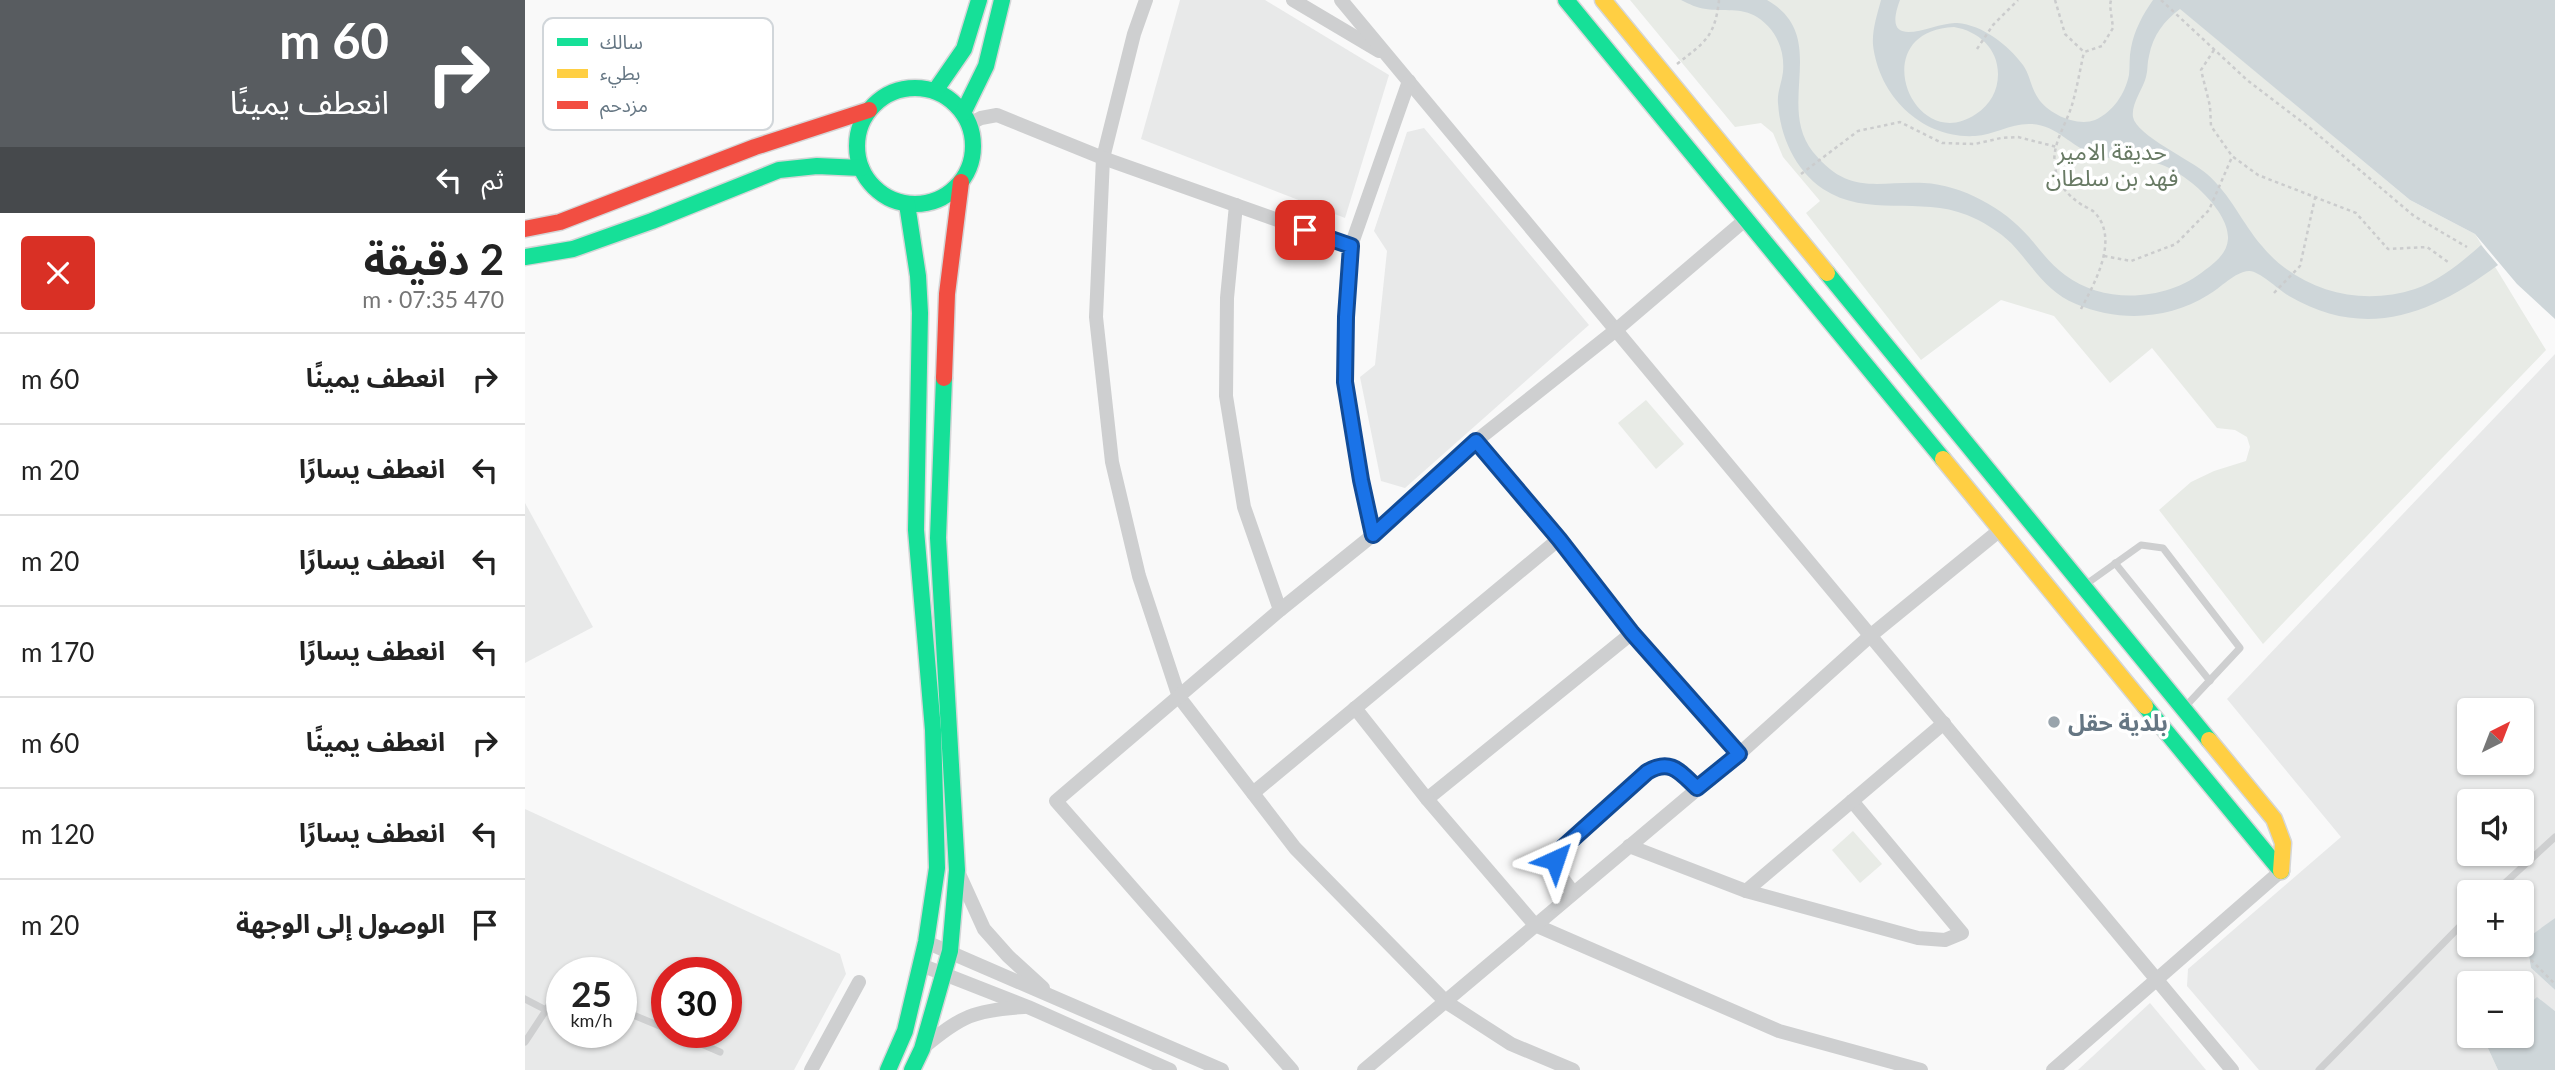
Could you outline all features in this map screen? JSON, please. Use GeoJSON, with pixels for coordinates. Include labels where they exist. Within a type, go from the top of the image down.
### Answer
{"type":"FeatureCollection","features":[{"type":"Feature","properties":{"kind":"street"},"geometry":{"type":"LineString","coordinates":[[935,91],[958,65],[969,44],[979,0]]}},
{"type":"Feature","properties":{"kind":"street"},"geometry":{"type":"LineString","coordinates":[[966,119],[986,66],[1002,0]]}},
{"type":"Feature","properties":{"kind":"street"},"geometry":{"type":"LineString","coordinates":[[1146,0],[1134,34],[1103,158],[1097,317],[1112,462],[1139,576],[1179,697],[1294,848],[1446,1002],[1511,1044],[1573,1070]]}},
{"type":"Feature","properties":{"kind":"street"},"geometry":{"type":"LineString","coordinates":[[1293,0],[1388,57]]}},
{"type":"Feature","properties":{"kind":"street"},"geometry":{"type":"LineString","coordinates":[[1341,0],[2232,1070]]}},
{"type":"Feature","properties":{"kind":"street"},"geometry":{"type":"LineString","coordinates":[[1566,0],[2281,871]]}},
{"type":"Feature","properties":{"kind":"street"},"geometry":{"type":"LineString","coordinates":[[1603,0],[2274,819],[2283,843],[2281,871],[2053,1070]]}},
{"type":"Feature","properties":{"kind":"street"},"geometry":{"type":"LineString","coordinates":[[1373,535],[1345,382],[1351,246],[1409,81]]}},
{"type":"Feature","properties":{"kind":"street"},"geometry":{"type":"LineString","coordinates":[[923,88],[935,91],[946,97],[966,119],[974,148],[968,172],[943,198],[932,202],[907,204],[884,196],[861,168],[857,144],[862,121],[877,102],[899,90],[923,88]]}},
{"type":"Feature","properties":{"kind":"street"},"geometry":{"type":"LineString","coordinates":[[525,229],[560,222],[755,147],[869,110]]}},
{"type":"Feature","properties":{"kind":"street"},"geometry":{"type":"LineString","coordinates":[[966,119],[997,115],[1103,158],[1351,246]]}},
{"type":"Feature","properties":{"kind":"street"},"geometry":{"type":"LineString","coordinates":[[525,257],[573,249],[652,221],[779,170],[817,166],[861,168]]}},
{"type":"Feature","properties":{"kind":"street"},"geometry":{"type":"LineString","coordinates":[[912,1070],[922,1049],[950,951],[957,870],[938,538],[947,294],[961,182]]}},
{"type":"Feature","properties":{"kind":"street"},"geometry":{"type":"LineString","coordinates":[[888,1070],[905,1031],[926,942],[937,868],[933,730],[916,530],[920,313],[918,276],[907,204]]}},
{"type":"Feature","properties":{"kind":"street"},"geometry":{"type":"LineString","coordinates":[[1236,205],[1227,299],[1226,396],[1244,507],[1280,610]]}},
{"type":"Feature","properties":{"kind":"street"},"geometry":{"type":"LineString","coordinates":[[1292,1070],[1056,801],[1280,610],[1373,535],[1476,441],[1616,330],[1745,220]]}},
{"type":"Feature","properties":{"kind":"street"},"geometry":{"type":"LineString","coordinates":[[1476,441],[1559,539],[1632,633],[1739,754]]}},
{"type":"Feature","properties":{"kind":"street"},"geometry":{"type":"LineString","coordinates":[[1364,1070],[1739,754],[1871,636],[2000,530]]}},
{"type":"Feature","properties":{"kind":"street"},"geometry":{"type":"LineString","coordinates":[[1253,793],[1559,539]]}},
{"type":"Feature","properties":{"kind":"street"},"geometry":{"type":"LineString","coordinates":[[1427,799],[1632,633]]}},
{"type":"Feature","properties":{"kind":"street"},"geometry":{"type":"LineString","coordinates":[[2147,708],[2168,690]]}},
{"type":"Feature","properties":{"kind":"street"},"geometry":{"type":"LineString","coordinates":[[1355,708],[1427,799],[1535,925],[1779,1031],[1921,1070]]}},
{"type":"Feature","properties":{"kind":"street"},"geometry":{"type":"LineString","coordinates":[[1746,891],[1944,723]]}},
{"type":"Feature","properties":{"kind":"street"},"geometry":{"type":"LineString","coordinates":[[1573,892],[1556,869],[1558,852],[1647,772],[1657,766],[1668,766],[1678,770],[1697,788]]}},
{"type":"Feature","properties":{"kind":"street"},"geometry":{"type":"LineString","coordinates":[[1629,846],[1746,891],[1918,938],[1945,940],[1962,933],[1852,801]]}},
{"type":"Feature","properties":{"kind":"street"},"geometry":{"type":"LineString","coordinates":[[2259,843],[2269,845],[2276,839],[2278,829]]}},
{"type":"Feature","properties":{"kind":"street"},"geometry":{"type":"LineString","coordinates":[[957,870],[985,929],[1007,956],[1052,996]]}},
{"type":"Feature","properties":{"kind":"street"},"geometry":{"type":"LineString","coordinates":[[926,942],[1222,1070]]}},
{"type":"Feature","properties":{"kind":"street"},"geometry":{"type":"LineString","coordinates":[[962,981],[970,960]]}},
{"type":"Feature","properties":{"kind":"street"},"geometry":{"type":"LineString","coordinates":[[921,965],[1028,1007],[1170,1070]]}},
{"type":"Feature","properties":{"kind":"street"},"geometry":{"type":"LineString","coordinates":[[811,1070],[859,982]]}},
{"type":"Feature","properties":{"kind":"street"},"geometry":{"type":"LineString","coordinates":[[922,1049],[952,1023],[989,1009],[1028,1007]]}},
{"type":"Feature","properties":{"kind":"lane"},"geometry":{"type":"LineString","coordinates":[[2083,586],[2141,545],[2163,548],[2241,648],[2183,708]]}},
{"type":"Feature","properties":{"kind":"lane"},"geometry":{"type":"LineString","coordinates":[[2115,563],[2210,681]]}},
{"type":"Feature","properties":{"kind":"lane"},"geometry":{"type":"LineString","coordinates":[[2508,880],[2555,836]]}},
{"type":"Feature","properties":{"kind":"lane"},"geometry":{"type":"LineString","coordinates":[[2319,1070],[2457,929]]}},
{"type":"Feature","properties":{"kind":"lane"},"geometry":{"type":"LineString","coordinates":[[525,999],[546,1010],[525,1042]]}},
{"type":"Feature","properties":{"kind":"lane"},"geometry":{"type":"LineString","coordinates":[[711,1048],[720,1052]]}},
{"type":"Feature","properties":{"kind":"path"},"geometry":{"type":"LineString","coordinates":[[1663,74],[1708,38],[1717,21],[1719,0]]}},
{"type":"Feature","properties":{"kind":"path"},"geometry":{"type":"LineString","coordinates":[[1977,49],[1993,25],[2018,0]]}},
{"type":"Feature","properties":{"kind":"path"},"geometry":{"type":"LineString","coordinates":[[2055,0],[2065,34],[2084,52]]}},
{"type":"Feature","properties":{"kind":"path"},"geometry":{"type":"LineString","coordinates":[[2084,52],[2102,46],[2113,28],[2111,0]]}},
{"type":"Feature","properties":{"kind":"path"},"geometry":{"type":"LineString","coordinates":[[2161,0],[2247,80],[2310,128],[2414,216],[2467,247]]}},
{"type":"Feature","properties":{"kind":"path"},"geometry":{"type":"LineString","coordinates":[[2214,50],[2201,70],[2210,106],[2211,127],[2232,156],[2258,176],[2356,214],[2388,248],[2427,247],[2448,262]]}},
{"type":"Feature","properties":{"kind":"path"},"geometry":{"type":"LineString","coordinates":[[2081,310],[2095,283],[2103,256],[2105,233],[2096,214],[2073,199],[2059,182],[2054,163],[2057,142],[2071,107],[2084,52]]}},
{"type":"Feature","properties":{"kind":"path"},"geometry":{"type":"LineString","coordinates":[[1801,174],[1858,131],[1900,122],[1942,143],[1975,144],[2018,137],[2057,147]]}},
{"type":"Feature","properties":{"kind":"path"},"geometry":{"type":"LineString","coordinates":[[2103,256],[2131,261],[2176,244],[2209,210],[2232,156]]}},
{"type":"Feature","properties":{"kind":"path"},"geometry":{"type":"LineString","coordinates":[[2274,293],[2300,266],[2315,198]]}},
{"type":"Feature","properties":{"kind":"path"},"geometry":{"type":"LineString","coordinates":[[2531,960],[2555,984]]}},
{"type":"Feature","properties":{"kind":"shaded area"},"geometry":{"type":"Polygon","coordinates":[[[1180,0],[1265,0],[1389,75],[1345,218],[1141,139],[1180,0]]]}},
{"type":"Feature","properties":{"kind":"shaded area"},"geometry":{"type":"Polygon","coordinates":[[[1681,0],[1767,0],[1786,15],[1796,33],[1800,52],[1799,113],[1803,133],[1813,152],[1839,175],[1864,183],[1924,183],[1967,193],[1995,208],[2019,226],[2055,267],[2081,285],[2117,295],[2136,295],[2173,288],[2190,280],[2209,267],[2226,249],[2227,228],[2203,192],[2167,167],[2148,161],[2093,154],[2040,125],[2016,125],[1975,136],[1956,135],[1921,122],[1894,97],[1877,64],[1873,39],[1881,0],[1900,0],[1896,17],[1897,27],[1903,31],[1912,32],[1957,23],[1994,37],[2023,65],[2043,104],[2063,118],[2088,122],[2101,117],[2113,107],[2125,89],[2134,35],[2153,0],[2555,0],[2555,319],[2517,284],[2475,234],[2410,200],[2180,9],[2169,18],[2153,41],[2146,77],[2134,107],[2133,117],[2144,132],[2199,168],[2215,182],[2277,262],[2312,284],[2352,295],[2373,296],[2415,289],[2433,281],[2481,245],[2498,265],[2448,297],[2423,308],[2398,316],[2372,319],[2345,317],[2317,310],[2249,271],[2238,274],[2193,303],[2160,314],[2126,316],[2092,310],[2065,299],[2056,292],[2007,239],[1973,217],[1931,207],[1857,203],[1823,189],[1797,162],[1782,128],[1778,99],[1783,64],[1781,48],[1774,34],[1764,22],[1751,14],[1693,6],[1681,0]],[[1954,27],[1926,34],[1910,48],[1904,68],[1907,88],[1917,106],[1933,119],[1953,123],[1976,114],[1995,92],[1998,74],[1995,56],[1985,42],[1963,29],[1954,27]]]}},
{"type":"Feature","properties":{"kind":"shaded area"},"geometry":{"type":"Polygon","coordinates":[[[1424,128],[1589,325],[1405,488],[1381,481],[1360,377],[1375,365],[1387,251],[1374,231],[1407,132],[1424,128]]]}},
{"type":"Feature","properties":{"kind":"shaded area"},"geometry":{"type":"Polygon","coordinates":[[[2555,354],[2555,918],[2534,934],[2534,880],[2457,880],[2457,957],[2529,957],[2531,968],[2555,990],[2555,1011],[2537,998],[2534,1001],[2534,971],[2457,971],[2457,1048],[2488,1048],[2498,1070],[2259,1070],[2187,986],[2188,969],[2341,837],[2227,699],[2555,354]]]}},
{"type":"Feature","properties":{"kind":"shaded area"},"geometry":{"type":"Polygon","coordinates":[[[525,503],[593,627],[525,663],[525,503]]]}},
{"type":"Feature","properties":{"kind":"shaded area"},"geometry":{"type":"Polygon","coordinates":[[[525,809],[840,954],[846,974],[794,1070],[525,1070],[525,809]]]}},
{"type":"Feature","properties":{"kind":"shaded area"},"geometry":{"type":"Polygon","coordinates":[[[2555,918],[2555,990],[2531,968],[2529,957],[2534,957],[2534,933],[2555,918]]]}},
{"type":"Feature","properties":{"kind":"shaded area"},"geometry":{"type":"Polygon","coordinates":[[[2537,997],[2555,1011],[2555,1070],[2498,1070],[2488,1048],[2534,1048],[2534,1000],[2537,997]]]}},
{"type":"Feature","properties":{"kind":"shaded area"},"geometry":{"type":"Polygon","coordinates":[[[2150,1003],[2206,1070],[2078,1070],[2150,1003]]]}},
{"type":"Feature","properties":{"kind":"green space","name":"حديقة الامير فهد بن سلطان"},"geometry":{"type":"Polygon","coordinates":[[[1630,0],[2170,0],[2410,200],[2475,234],[2546,350],[2263,644],[2159,510],[2191,482],[2246,461],[2250,447],[2247,437],[2235,430],[2217,428],[2152,348],[2110,383],[2054,316],[2001,300],[1921,360],[1806,213],[1820,201],[1783,157],[1773,133],[1761,123],[1735,127],[1630,0]]]}},
{"type":"Feature","properties":{"kind":"green space"},"geometry":{"type":"Polygon","coordinates":[[[1646,400],[1684,444],[1656,469],[1618,423],[1646,400]]]}},
{"type":"Feature","properties":{"kind":"green space"},"geometry":{"type":"Polygon","coordinates":[[[1853,831],[1882,864],[1860,883],[1832,850],[1853,831]]]}},
{"type":"Feature","properties":{"kind":"traffic: fast"},"geometry":{"type":"LineString","coordinates":[[935,91],[964,49],[979,0]]}},
{"type":"Feature","properties":{"kind":"traffic: fast"},"geometry":{"type":"LineString","coordinates":[[963,113],[986,66],[1002,0]]}},
{"type":"Feature","properties":{"kind":"traffic: fast"},"geometry":{"type":"LineString","coordinates":[[1566,0],[1943,459]]}},
{"type":"Feature","properties":{"kind":"traffic: fast"},"geometry":{"type":"LineString","coordinates":[[915,88],[937,92],[956,105],[969,124],[973,146],[969,168],[956,187],[937,200],[915,204],[893,200],[874,187],[861,168],[857,146],[861,124],[874,105],[893,92],[915,88]]}},
{"type":"Feature","properties":{"kind":"traffic: fast"},"geometry":{"type":"LineString","coordinates":[[525,257],[573,249],[652,221],[779,170],[817,166],[861,168]]}},
{"type":"Feature","properties":{"kind":"traffic: fast"},"geometry":{"type":"LineString","coordinates":[[888,1070],[905,1031],[926,942],[937,868],[933,730],[916,530],[920,313],[918,276],[907,204]]}},
{"type":"Feature","properties":{"kind":"traffic: fast"},"geometry":{"type":"LineString","coordinates":[[1827,273],[2209,740]]}},
{"type":"Feature","properties":{"kind":"traffic: fast"},"geometry":{"type":"LineString","coordinates":[[912,1070],[922,1049],[950,951],[957,870],[938,538],[944,378]]}},
{"type":"Feature","properties":{"kind":"traffic: fast"},"geometry":{"type":"LineString","coordinates":[[2145,706],[2281,871]]}},
{"type":"Feature","properties":{"kind":"traffic: slow"},"geometry":{"type":"LineString","coordinates":[[1603,0],[1827,273]]}},
{"type":"Feature","properties":{"kind":"traffic: slow"},"geometry":{"type":"LineString","coordinates":[[1943,459],[2145,706]]}},
{"type":"Feature","properties":{"kind":"traffic: slow"},"geometry":{"type":"LineString","coordinates":[[2209,740],[2274,819],[2283,843],[2281,871]]}},
{"type":"Feature","properties":{"kind":"traffic: jam"},"geometry":{"type":"LineString","coordinates":[[525,229],[560,222],[755,147],[869,110]]}},
{"type":"Feature","properties":{"kind":"traffic: jam"},"geometry":{"type":"LineString","coordinates":[[944,378],[947,294],[961,182]]}},
{"type":"Feature","properties":{"kind":"place","name":"بلدية حقل"},"geometry":{"type":"Point","coordinates":[2054,722]}},
{"type":"Feature","properties":{"kind":"route"},"geometry":{"type":"LineString","coordinates":[[1305,230],[1351,246],[1345,382],[1373,535],[1476,441],[1559,539],[1632,633],[1739,754],[1697,788],[1678,770],[1657,766],[1558,852],[1555,860]]}}]}
